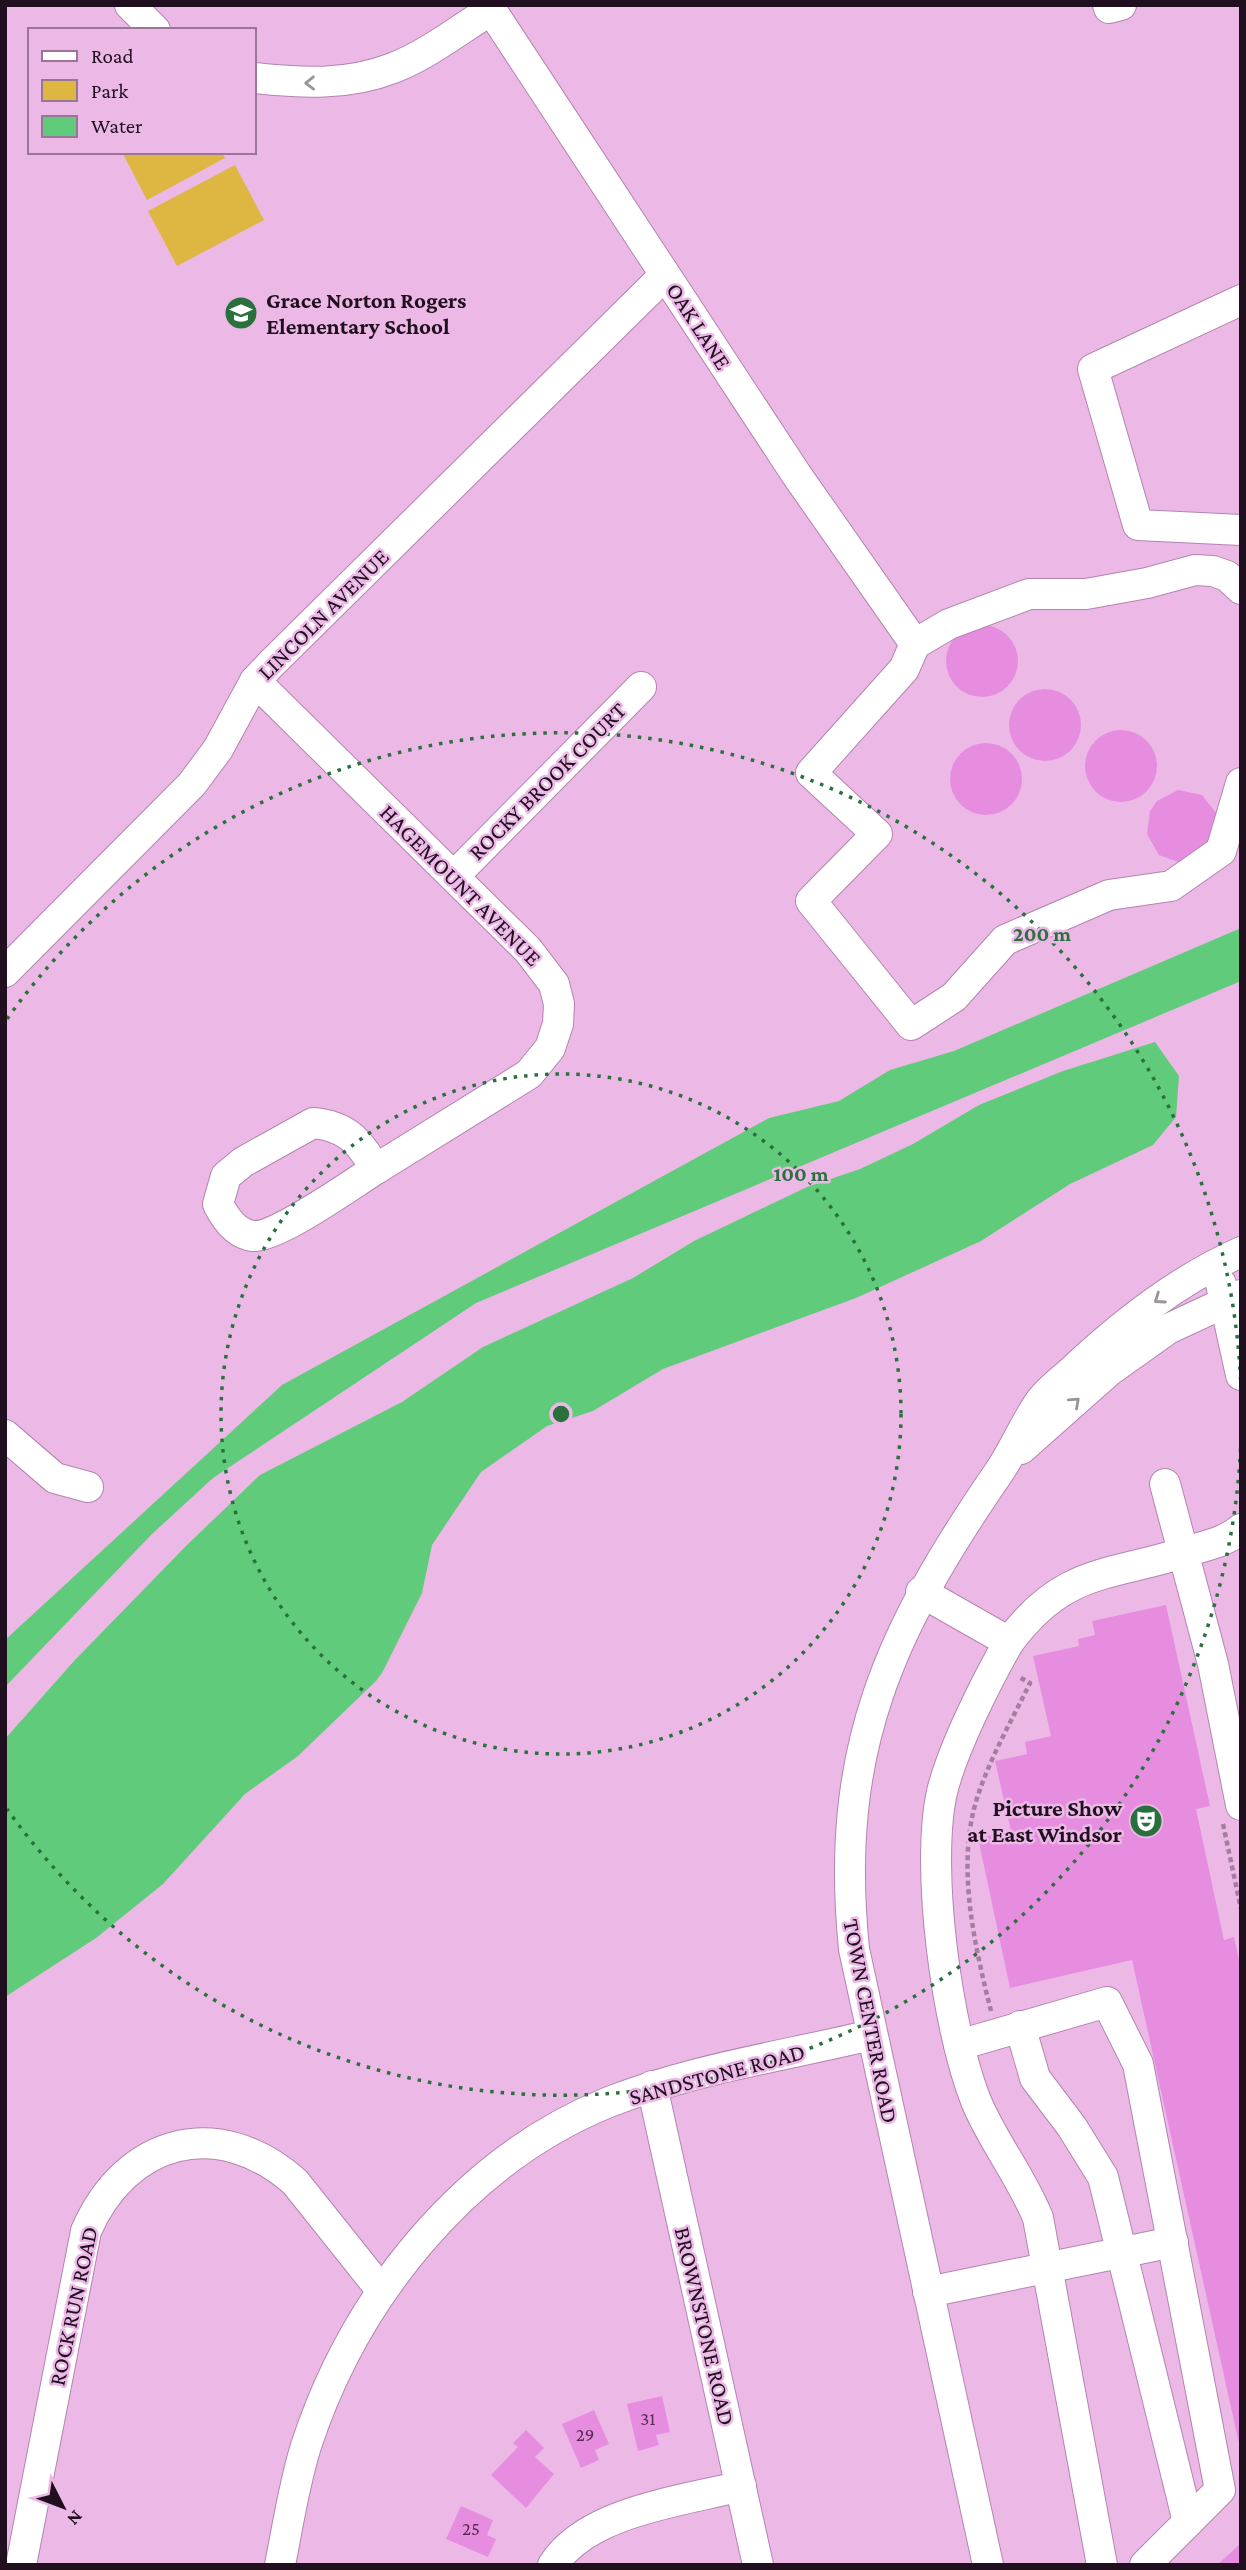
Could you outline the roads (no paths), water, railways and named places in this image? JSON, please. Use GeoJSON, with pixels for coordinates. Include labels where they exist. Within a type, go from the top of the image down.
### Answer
{"type":"FeatureCollection","features":[{"type":"Feature","properties":{"kind":"street"},"geometry":{"type":"LineString","coordinates":[[130,5],[153,28]]}},
{"type":"Feature","properties":{"kind":"street"},"geometry":{"type":"LineString","coordinates":[[1108,5],[1109,8],[1121,5]]}},
{"type":"Feature","properties":{"kind":"street"},"geometry":{"type":"LineString","coordinates":[[256,78],[301,83],[367,76],[395,68],[490,8]]}},
{"type":"Feature","properties":{"kind":"street","name":"OAK LANE"},"geometry":{"type":"LineString","coordinates":[[490,8],[796,474],[915,643]]}},
{"type":"Feature","properties":{"kind":"street","name":"LINCOLN AVENUE"},"geometry":{"type":"LineString","coordinates":[[5,972],[192,784],[218,749],[255,681],[665,275]]}},
{"type":"Feature","properties":{"kind":"street"},"geometry":{"type":"LineString","coordinates":[[1241,300],[1093,369],[1138,525],[1241,530]]}},
{"type":"Feature","properties":{"kind":"street"},"geometry":{"type":"LineString","coordinates":[[1241,589],[1227,576],[1213,570],[1195,570],[1147,583],[1086,594],[1029,594],[949,624],[915,643],[904,669],[811,773],[877,834],[811,901],[911,1025],[954,997],[1005,940],[1109,895],[1171,886],[1221,851],[1241,783]]}},
{"type":"Feature","properties":{"kind":"street","name":"HAGEMOUNT AVENUE"},"geometry":{"type":"LineString","coordinates":[[255,681],[454,876],[544,969],[554,984],[559,1004],[558,1024],[550,1048],[529,1074],[376,1169],[268,1234],[243,1234],[228,1220],[218,1204],[226,1176],[243,1162],[313,1123],[339,1127],[355,1137],[376,1169]]}},
{"type":"Feature","properties":{"kind":"street","name":"ROCKY BROOK COURT"},"geometry":{"type":"LineString","coordinates":[[454,876],[641,687]]}},
{"type":"Feature","properties":{"kind":"street"},"geometry":{"type":"LineString","coordinates":[[1229,1257],[1241,1376]]}},
{"type":"Feature","properties":{"kind":"street","name":"TOWN CENTER ROAD"},"geometry":{"type":"LineString","coordinates":[[988,2565],[854,1949],[848,1853],[862,1747],[873,1705],[921,1592],[1005,1463],[1040,1401],[1106,1340],[1160,1299],[1229,1257]]}},
{"type":"Feature","properties":{"kind":"street","name":"TOWN CENTER ROAD"},"geometry":{"type":"LineString","coordinates":[[1005,1463],[1109,1371],[1168,1329],[1233,1299]]}},
{"type":"Feature","properties":{"kind":"street"},"geometry":{"type":"LineString","coordinates":[[5,1435],[55,1478],[88,1487]]}},
{"type":"Feature","properties":{"kind":"street"},"geometry":{"type":"LineString","coordinates":[[1165,1484],[1186,1552],[1213,1664],[1241,1805]]}},
{"type":"Feature","properties":{"kind":"street"},"geometry":{"type":"LineString","coordinates":[[1102,2565],[1038,2218],[1026,2188],[996,2144],[981,2111],[959,2045],[943,1948],[936,1877],[937,1817],[953,1759],[1009,1642],[1040,1605],[1079,1580],[1186,1552],[1232,1537],[1241,1529]]}},
{"type":"Feature","properties":{"kind":"street"},"geometry":{"type":"LineString","coordinates":[[921,1592],[1009,1642]]}},
{"type":"Feature","properties":{"kind":"street"},"geometry":{"type":"LineString","coordinates":[[959,2045],[1107,2002],[1138,2064],[1220,2490],[1146,2565]]}},
{"type":"Feature","properties":{"kind":"street"},"geometry":{"type":"LineString","coordinates":[[1008,2030],[1035,2078],[1073,2127],[1103,2177],[1188,2522]]}},
{"type":"Feature","properties":{"kind":"street","name":"SANDSTONE ROAD"},"geometry":{"type":"LineString","coordinates":[[280,2565],[306,2447],[335,2373],[382,2291],[436,2226],[498,2168],[566,2124],[607,2103],[652,2087],[871,2035]]}},
{"type":"Feature","properties":{"kind":"street","name":"BROWNSTONE ROAD"},"geometry":{"type":"LineString","coordinates":[[652,2087],[758,2565]]}},
{"type":"Feature","properties":{"kind":"street","name":"ROCK RUN ROAD"},"geometry":{"type":"LineString","coordinates":[[21,2565],[86,2231],[96,2207],[112,2184],[134,2166],[156,2153],[186,2145],[220,2145],[254,2153],[278,2167],[295,2182],[382,2291]]}},
{"type":"Feature","properties":{"kind":"street"},"geometry":{"type":"LineString","coordinates":[[928,2292],[1173,2242]]}},
{"type":"Feature","properties":{"kind":"street"},"geometry":{"type":"LineString","coordinates":[[553,2565],[573,2543],[600,2525],[741,2486]]}},
{"type":"Feature","properties":{"kind":"water"},"geometry":{"type":"Polygon","coordinates":[[[1241,928],[1241,981],[476,1303],[213,1478],[152,1534],[5,1687],[5,1640],[282,1385],[769,1118],[839,1101],[890,1070],[954,1051],[1241,928]]]}},
{"type":"Feature","properties":{"kind":"water"},"geometry":{"type":"Polygon","coordinates":[[[1155,1042],[1179,1076],[1176,1117],[1153,1145],[1070,1184],[981,1241],[856,1298],[663,1369],[593,1411],[547,1426],[481,1472],[432,1545],[422,1593],[376,1681],[298,1756],[245,1794],[163,1884],[96,1938],[5,1997],[5,1739],[74,1661],[186,1546],[260,1475],[402,1402],[483,1347],[633,1278],[694,1241],[807,1187],[860,1169],[913,1144],[979,1105],[1063,1071],[1155,1042]]]}},
{"type":"Feature","properties":{"kind":"place","name":"Grace Norton Rogers Elementary School"},"geometry":{"type":"Point","coordinates":[241,313]}},
{"type":"Feature","properties":{"kind":"place","name":"Picture Show at East Windsor"},"geometry":{"type":"Point","coordinates":[1146,1821]}}]}
